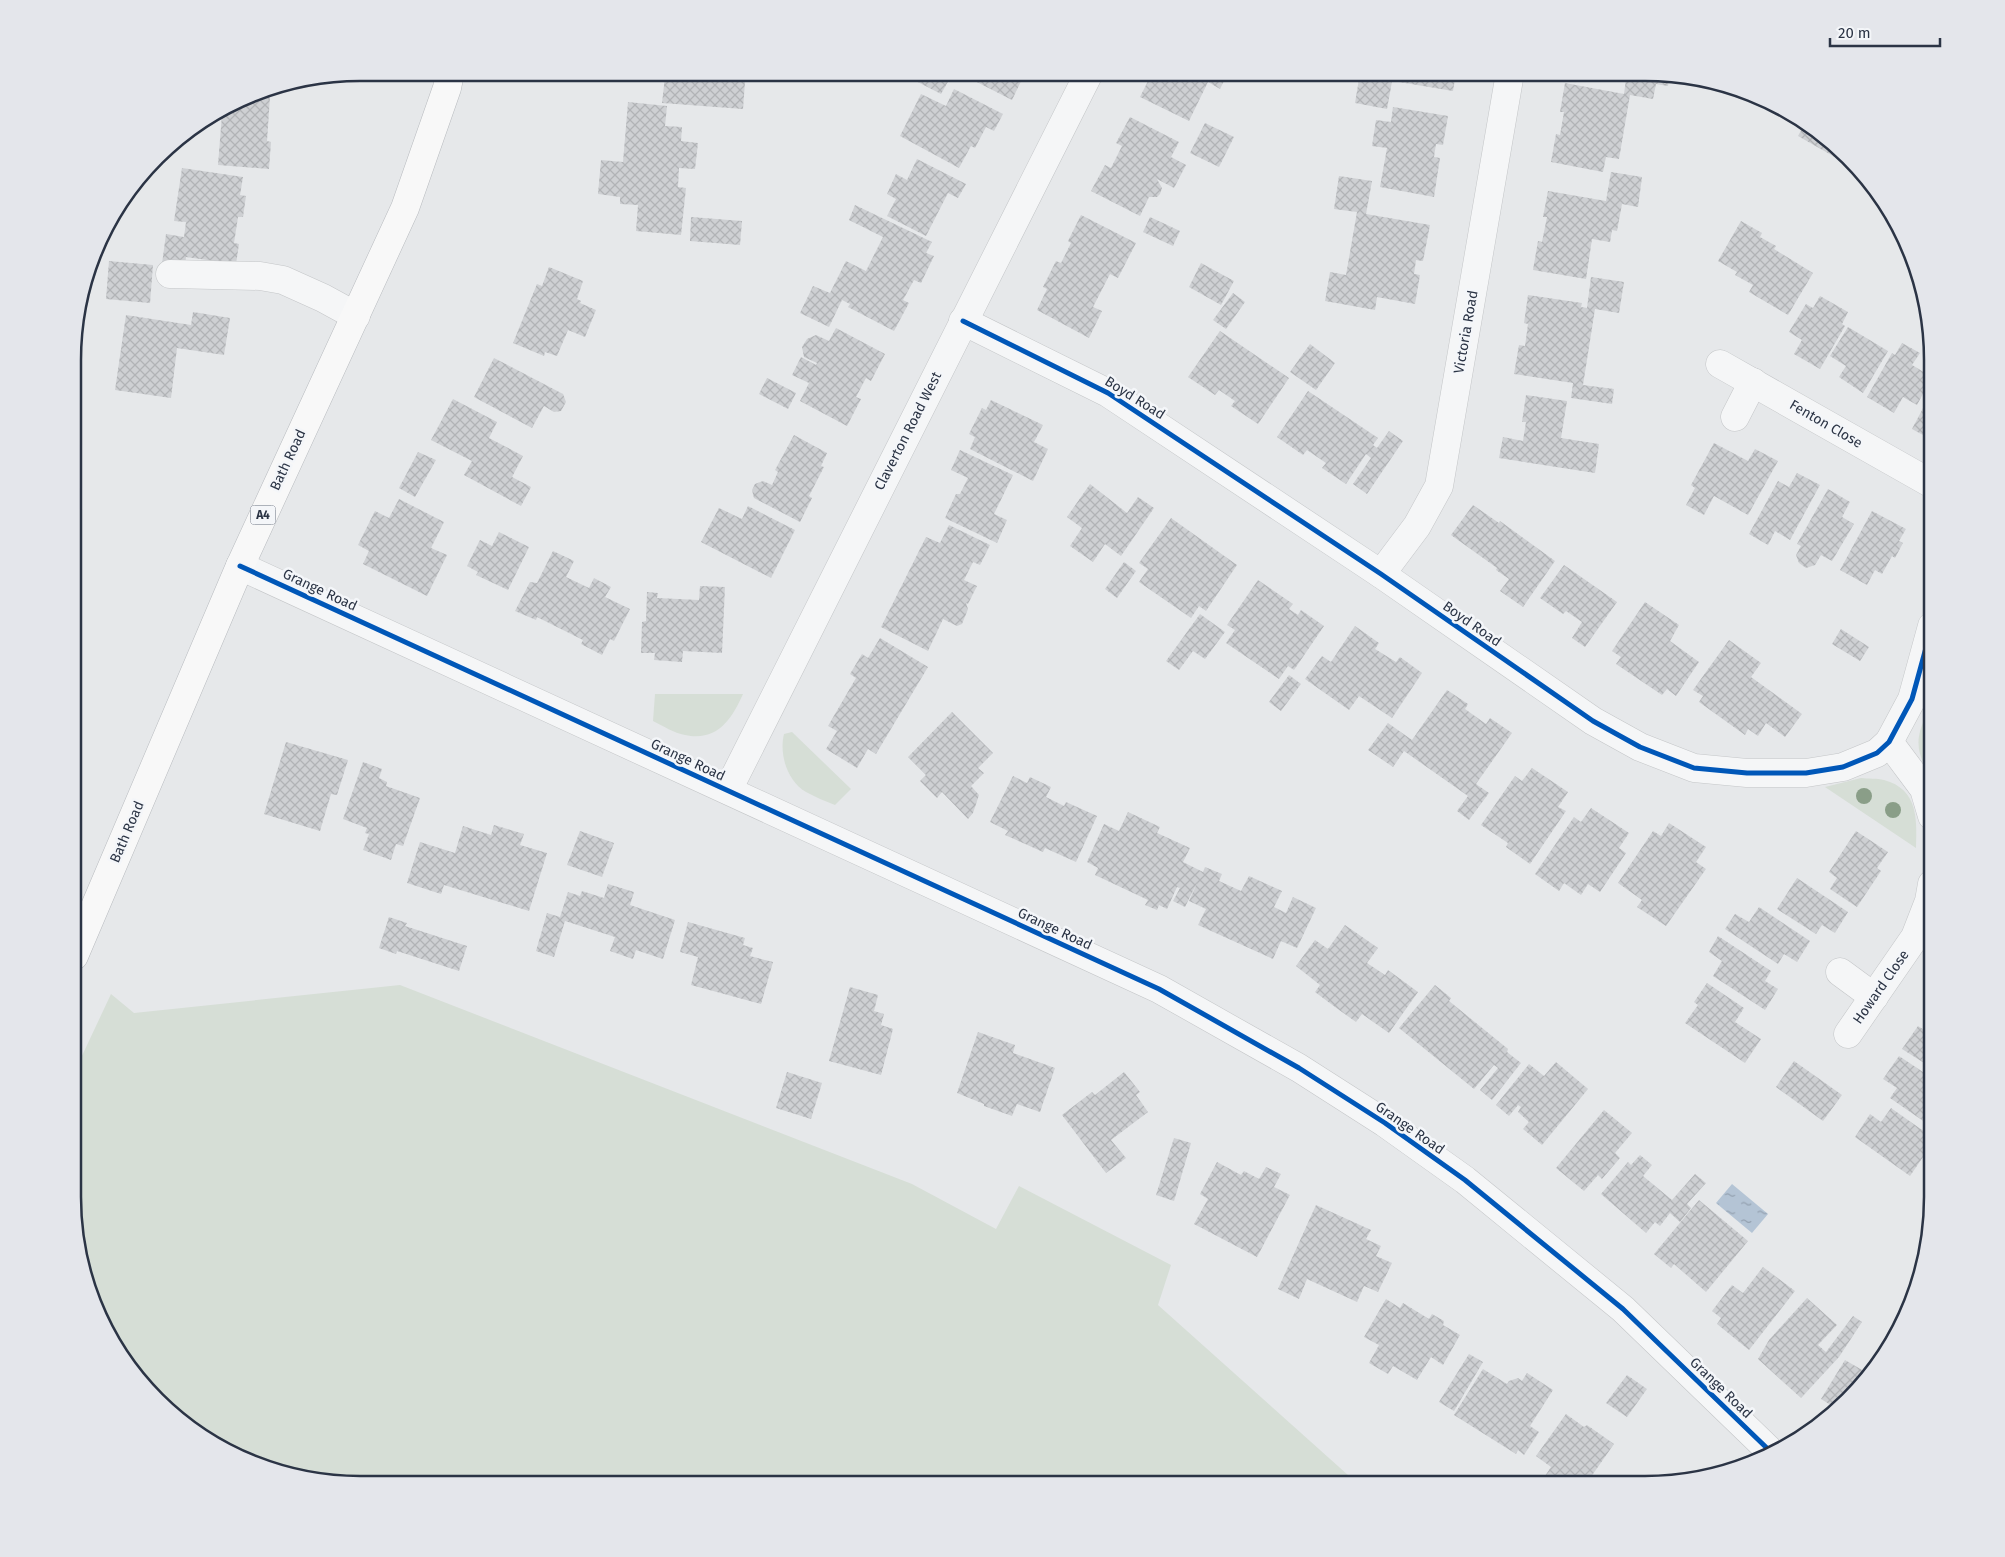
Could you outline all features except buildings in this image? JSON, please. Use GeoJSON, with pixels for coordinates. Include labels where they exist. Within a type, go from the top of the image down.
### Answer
{"type":"FeatureCollection","features":[{"type":"Feature","properties":{"kind":"highway","name":"Bath Road"},"geometry":{"type":"LineString","coordinates":[[81,940],[240,566],[405,208],[448,81]]}},
{"type":"Feature","properties":{"kind":"street","name":"Claverton Road West"},"geometry":{"type":"LineString","coordinates":[[728,790],[1085,81]]}},
{"type":"Feature","properties":{"kind":"street","name":"Victoria Road"},"geometry":{"type":"LineString","coordinates":[[1381,574],[1417,526],[1439,486],[1509,81]]}},
{"type":"Feature","properties":{"kind":"street"},"geometry":{"type":"LineString","coordinates":[[170,274],[260,276],[283,280],[323,298],[356,316]]}},
{"type":"Feature","properties":{"kind":"street","name":"Boyd Road"},"geometry":{"type":"LineString","coordinates":[[963,321],[1108,393],[1381,574],[1593,721],[1640,747],[1694,768],[1747,773],[1806,773],[1843,767],[1878,753],[1889,742],[1912,699],[1924,655]]}},
{"type":"Feature","properties":{"kind":"street","name":"Fenton Close"},"geometry":{"type":"LineString","coordinates":[[1720,364],[1924,479]]}},
{"type":"Feature","properties":{"kind":"street"},"geometry":{"type":"LineString","coordinates":[[1735,417],[1753,382]]}},
{"type":"Feature","properties":{"kind":"street","name":"Grange Road"},"geometry":{"type":"LineString","coordinates":[[240,566],[1159,989],[1299,1068],[1385,1123],[1465,1180],[1623,1310],[1766,1448]]}},
{"type":"Feature","properties":{"kind":"street"},"geometry":{"type":"LineString","coordinates":[[1889,742],[1924,789]]}},
{"type":"Feature","properties":{"kind":"street","name":"Howard Close"},"geometry":{"type":"LineString","coordinates":[[1848,1034],[1915,937],[1924,914]]}},
{"type":"Feature","properties":{"kind":"street"},"geometry":{"type":"LineString","coordinates":[[1840,972],[1874,997]]}},
{"type":"Feature","properties":{"kind":"shaded area"},"geometry":{"type":"Polygon","coordinates":[[[655,694],[743,694],[734,712],[722,726],[715,732],[696,736],[677,733],[653,721],[655,694]]]}},
{"type":"Feature","properties":{"kind":"shaded area"},"geometry":{"type":"Polygon","coordinates":[[[1924,720],[1924,765],[1918,741],[1924,720]]]}},
{"type":"Feature","properties":{"kind":"shaded area"},"geometry":{"type":"Polygon","coordinates":[[[792,732],[851,789],[835,805],[806,792],[799,787],[789,774],[784,758],[783,742],[784,734],[792,732]]]}},
{"type":"Feature","properties":{"kind":"shaded area"},"geometry":{"type":"Polygon","coordinates":[[[1861,778],[1884,780],[1895,784],[1903,790],[1913,806],[1916,826],[1916,848],[1825,787],[1861,778]]]}},
{"type":"Feature","properties":{"kind":"shaded area"},"geometry":{"type":"Polygon","coordinates":[[[400,985],[912,1184],[996,1229],[1019,1186],[1171,1265],[1158,1305],[1349,1476],[360,1476],[306,1470],[253,1455],[205,1429],[176,1407],[150,1381],[128,1352],[110,1320],[102,1304],[91,1269],[84,1233],[81,1197],[81,1058],[111,994],[134,1013],[400,985]]]}},
{"type":"Feature","properties":{"kind":"water"},"geometry":{"type":"Polygon","coordinates":[[[1732,1184],[1768,1214],[1752,1233],[1716,1203],[1732,1184]]]}},
{"type":"Feature","properties":{"kind":"cycle path"},"geometry":{"type":"LineString","coordinates":[[963,321],[1108,393],[1381,574],[1593,721],[1640,747],[1694,768],[1747,773],[1806,773],[1843,767],[1877,753],[1889,742],[1912,699],[1924,655]]}},
{"type":"Feature","properties":{"kind":"cycle path"},"geometry":{"type":"LineString","coordinates":[[240,566],[1159,989],[1299,1068],[1385,1123],[1465,1180],[1623,1309],[1767,1448]]}}]}
